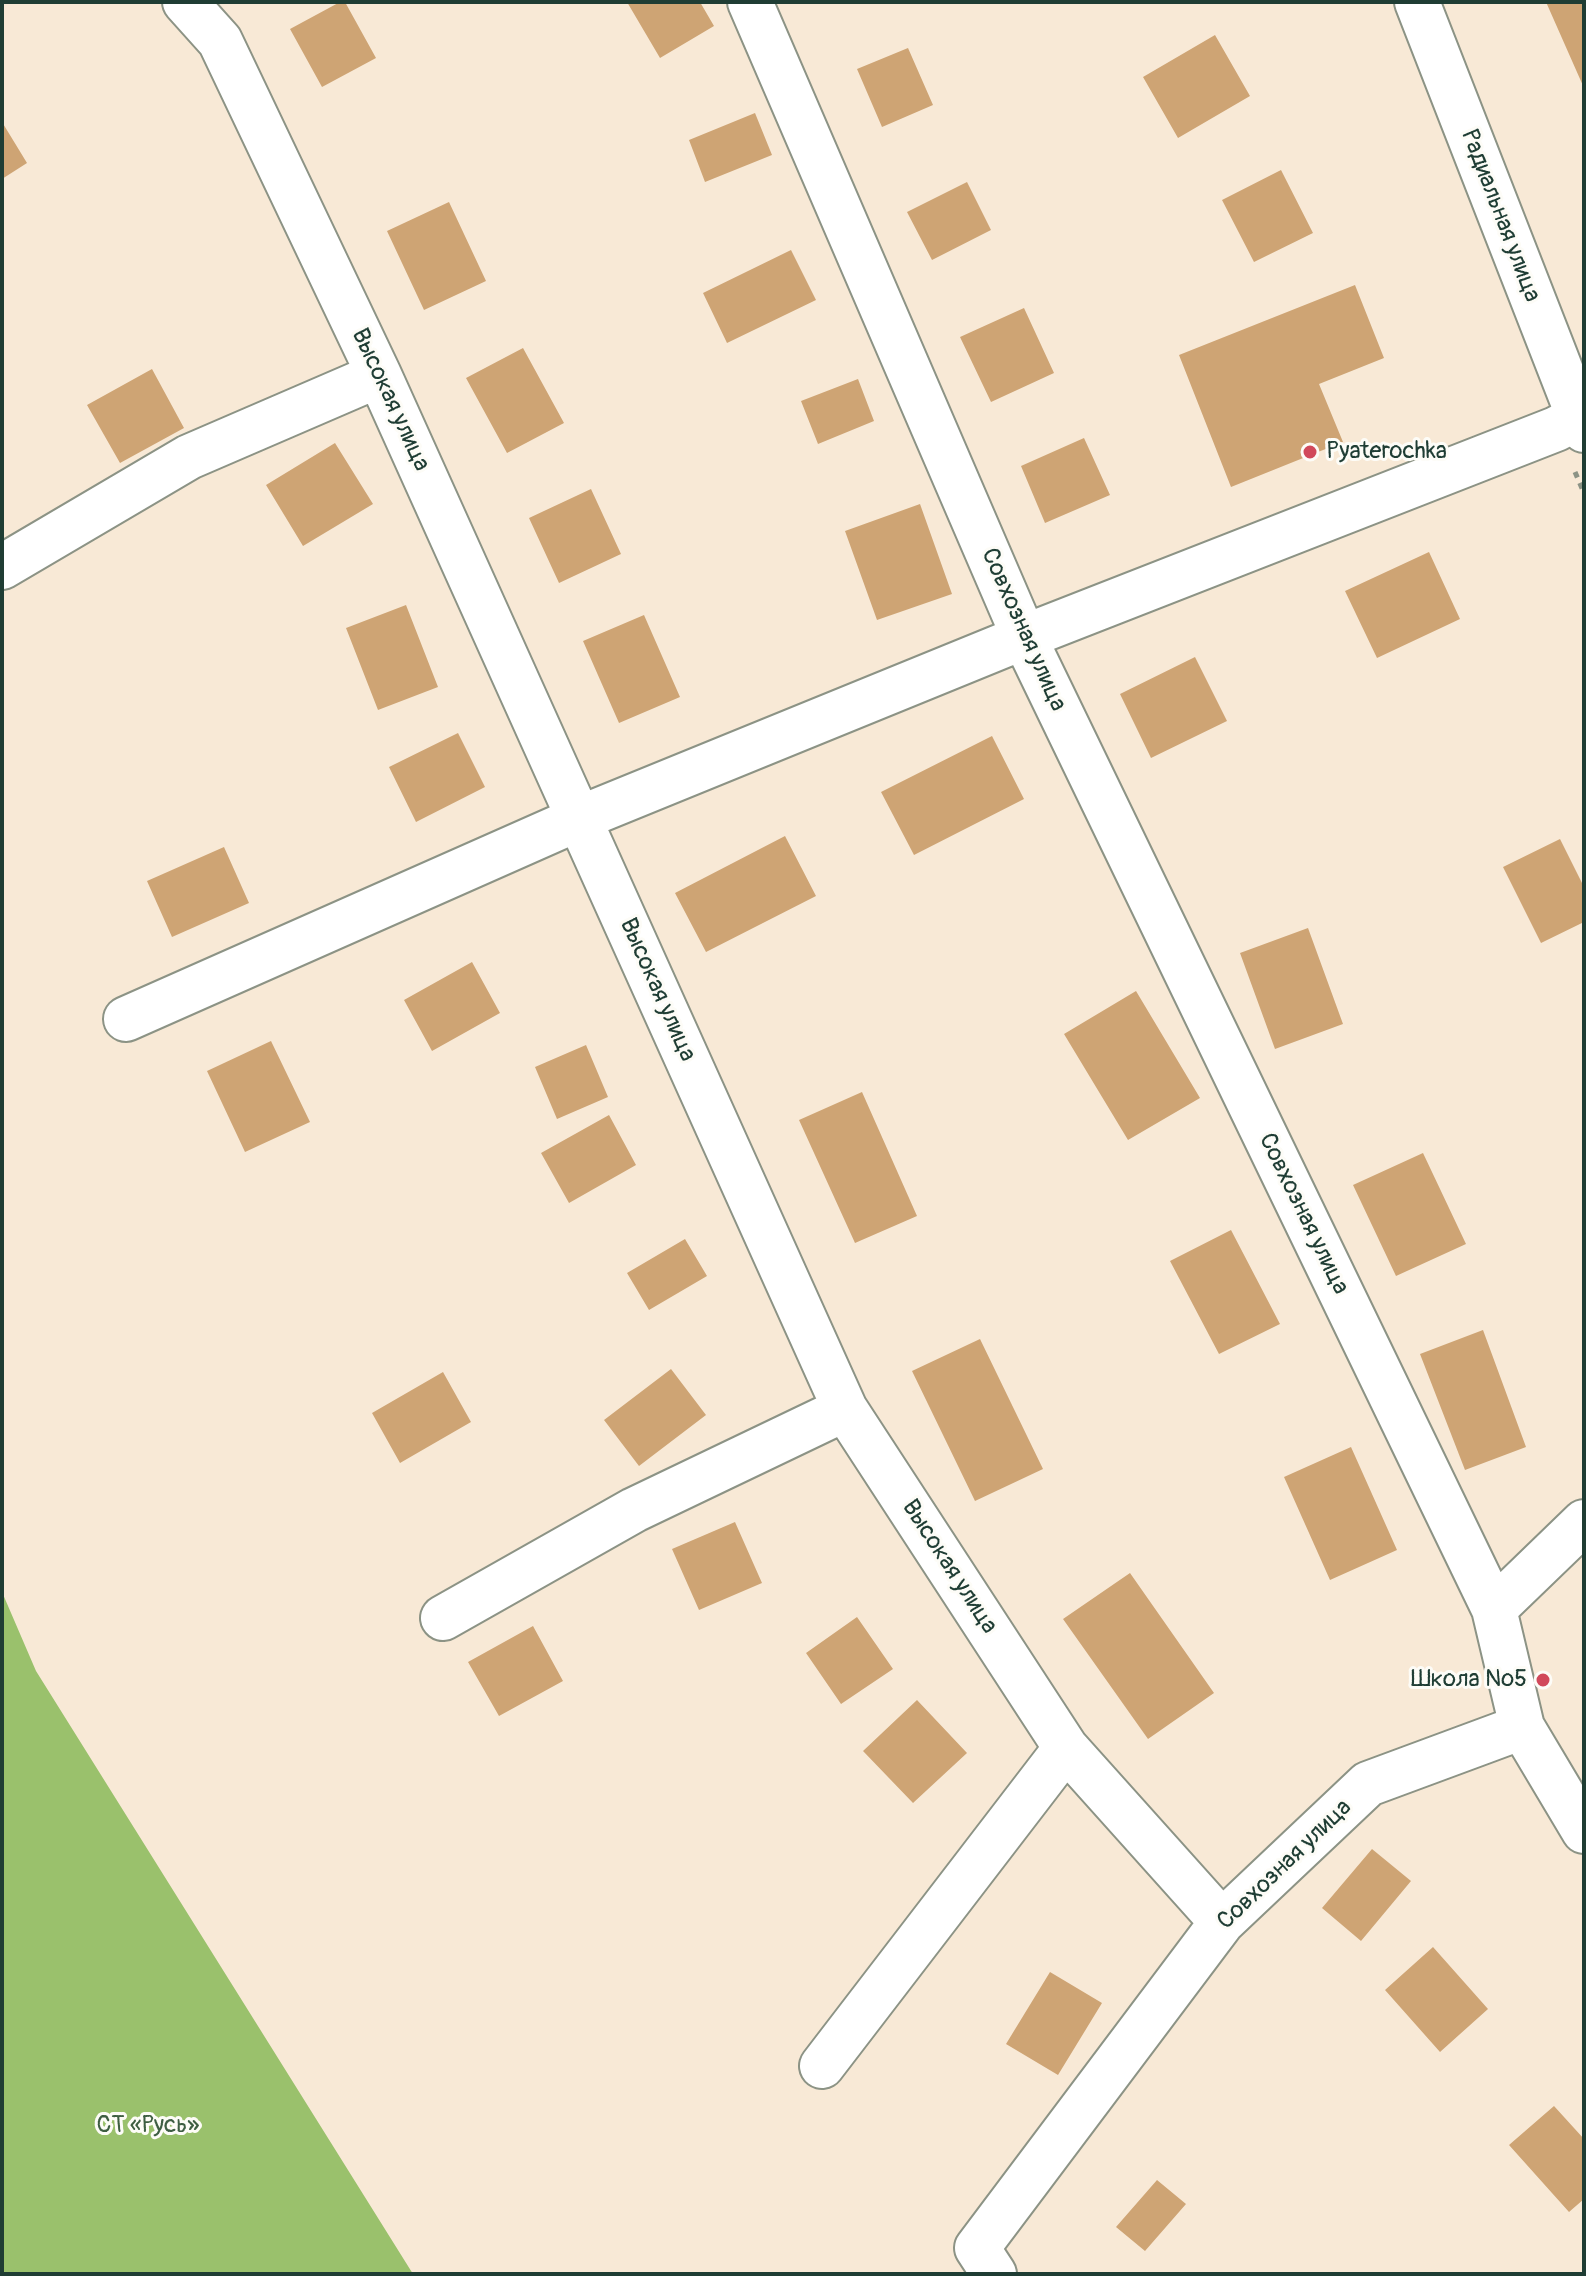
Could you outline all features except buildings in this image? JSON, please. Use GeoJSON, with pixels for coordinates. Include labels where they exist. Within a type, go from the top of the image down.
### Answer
{"type":"FeatureCollection","features":[{"type":"Feature","properties":{"kind":"street","name":"Высокая улица"},"geometry":{"type":"LineString","coordinates":[[185,2],[220,41],[379,375],[845,1409],[1066,1748],[1222,1922]]}},
{"type":"Feature","properties":{"kind":"street","name":"Совхозная улица"},"geometry":{"type":"LineString","coordinates":[[750,2],[1024,637],[1494,1609],[1522,1727],[1368,1784],[1222,1922],[986,2261]]}},
{"type":"Feature","properties":{"kind":"street","name":"Радиальная улица"},"geometry":{"type":"LineString","coordinates":[[1417,2],[1581,423]]}},
{"type":"Feature","properties":{"kind":"street"},"geometry":{"type":"LineString","coordinates":[[2,567],[189,457],[379,375]]}},
{"type":"Feature","properties":{"kind":"street"},"geometry":{"type":"LineString","coordinates":[[126,1019],[580,818],[1024,637],[1556,429],[1581,423]]}},
{"type":"Feature","properties":{"kind":"street"},"geometry":{"type":"LineString","coordinates":[[443,1618],[634,1510],[845,1409]]}},
{"type":"Feature","properties":{"kind":"street"},"geometry":{"type":"LineString","coordinates":[[1494,1609],[1584,1522]]}},
{"type":"Feature","properties":{"kind":"street"},"geometry":{"type":"LineString","coordinates":[[1522,1727],[1584,1831]]}},
{"type":"Feature","properties":{"kind":"street"},"geometry":{"type":"LineString","coordinates":[[822,2066],[1066,1748]]}},
{"type":"Feature","properties":{"kind":"green space","name":"СТ «Русь»"},"geometry":{"type":"Polygon","coordinates":[[[2,1592],[36,1671],[413,2274],[2,2274],[2,1592]]]}},
{"type":"Feature","properties":{"kind":"place","name":"Pyaterochka"},"geometry":{"type":"Point","coordinates":[1310,452]}},
{"type":"Feature","properties":{"kind":"place","name":"Школа №5"},"geometry":{"type":"Point","coordinates":[1543,1680]}}]}
